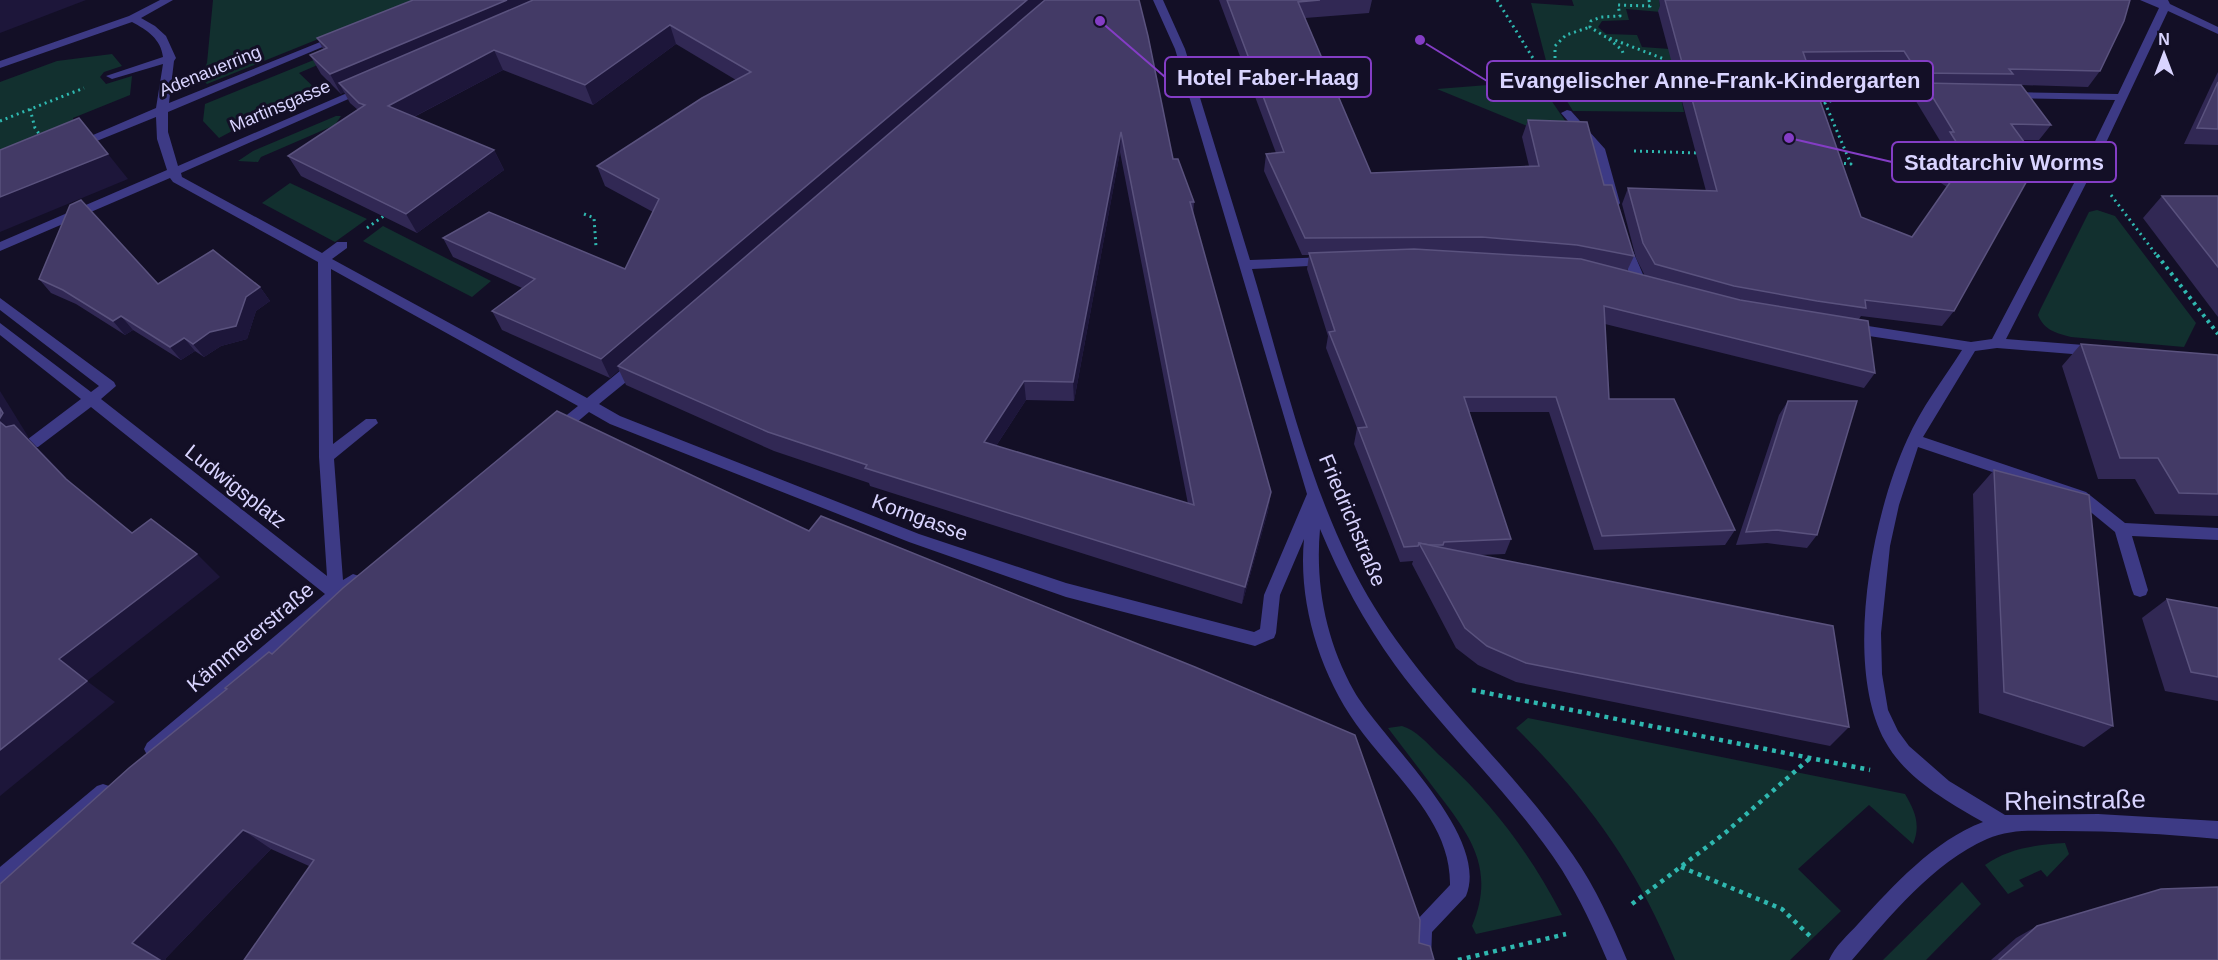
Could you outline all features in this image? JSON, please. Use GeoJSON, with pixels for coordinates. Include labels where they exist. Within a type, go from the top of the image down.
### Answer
{"type":"FeatureCollection","features":[{"type":"Feature","properties":{"kind":"street"},"geometry":{"type":"LineString","coordinates":[[0,65],[134,18],[168,0]]}},
{"type":"Feature","properties":{"kind":"street","name":"Friedrichstraße"},"geometry":{"type":"LineString","coordinates":[[1158,0],[1180,49],[1314,496],[1353,584],[1370,615],[1413,678],[1549,834],[1569,862],[1603,925],[1617,960]]}},
{"type":"Feature","properties":{"kind":"street"},"geometry":{"type":"LineString","coordinates":[[2145,0],[2164,3],[2218,31]]}},
{"type":"Feature","properties":{"kind":"street"},"geometry":{"type":"LineString","coordinates":[[1997,343],[2089,166],[2164,3]]}},
{"type":"Feature","properties":{"kind":"street"},"geometry":{"type":"LineString","coordinates":[[134,18],[150,25],[159,33],[167,44],[171,58],[161,129],[177,179],[590,406]]}},
{"type":"Feature","properties":{"kind":"street","name":"Adenauerring"},"geometry":{"type":"LineString","coordinates":[[53,154],[347,35]]}},
{"type":"Feature","properties":{"kind":"street"},"geometry":{"type":"LineString","coordinates":[[112,76],[171,58]]}},
{"type":"Feature","properties":{"kind":"street","name":"Martinsgasse"},"geometry":{"type":"LineString","coordinates":[[0,247],[173,170],[377,84]]}},
{"type":"Feature","properties":{"kind":"street"},"geometry":{"type":"LineString","coordinates":[[1911,93],[1947,94]]}},
{"type":"Feature","properties":{"kind":"street"},"geometry":{"type":"LineString","coordinates":[[1994,94],[2121,97]]}},
{"type":"Feature","properties":{"kind":"street"},"geometry":{"type":"LineString","coordinates":[[1567,112],[1599,149],[1629,259],[1646,288],[1622,280]]}},
{"type":"Feature","properties":{"kind":"street"},"geometry":{"type":"LineString","coordinates":[[324,258],[342,245]]}},
{"type":"Feature","properties":{"kind":"street"},"geometry":{"type":"LineString","coordinates":[[324,258],[326,457],[336,594]]}},
{"type":"Feature","properties":{"kind":"street"},"geometry":{"type":"LineString","coordinates":[[1244,265],[1347,260]]}},
{"type":"Feature","properties":{"kind":"street"},"geometry":{"type":"LineString","coordinates":[[0,303],[109,386],[33,443]]}},
{"type":"Feature","properties":{"kind":"street"},"geometry":{"type":"LineString","coordinates":[[1836,326],[1971,347],[1997,343],[2113,352]]}},
{"type":"Feature","properties":{"kind":"street","name":"Ludwigsplatz"},"geometry":{"type":"LineString","coordinates":[[0,328],[310,571],[336,594]]}},
{"type":"Feature","properties":{"kind":"street"},"geometry":{"type":"LineString","coordinates":[[1971,347],[1914,440],[1895,490],[1882,546],[1873,609],[1875,693],[1891,736],[1921,772],[2003,824]]}},
{"type":"Feature","properties":{"kind":"street"},"geometry":{"type":"LineString","coordinates":[[543,441],[590,406],[644,359]]}},
{"type":"Feature","properties":{"kind":"street","name":"Korngasse"},"geometry":{"type":"LineString","coordinates":[[590,406],[615,420],[666,442],[914,538],[1066,590],[1255,639],[1268,633],[1272,595],[1314,496]]}},
{"type":"Feature","properties":{"kind":"street"},"geometry":{"type":"LineString","coordinates":[[326,457],[371,423]]}},
{"type":"Feature","properties":{"kind":"street"},"geometry":{"type":"LineString","coordinates":[[1914,440],[2081,496],[2122,529],[2140,590]]}},
{"type":"Feature","properties":{"kind":"street"},"geometry":{"type":"LineString","coordinates":[[1314,496],[1311,582],[1320,621],[1335,665],[1348,696],[1361,717],[1436,811],[1449,835],[1458,860],[1459,889],[1423,928],[1421,960]]}},
{"type":"Feature","properties":{"kind":"street"},"geometry":{"type":"LineString","coordinates":[[2122,529],[2218,534]]}},
{"type":"Feature","properties":{"kind":"street","name":"Kämmererstraße"},"geometry":{"type":"LineString","coordinates":[[136,764],[336,594],[364,573]]}},
{"type":"Feature","properties":{"kind":"street"},"geometry":{"type":"LineString","coordinates":[[0,879],[118,779]]}},
{"type":"Feature","properties":{"kind":"street","name":"Rheinstraße"},"geometry":{"type":"LineString","coordinates":[[1839,960],[1869,926],[1935,861],[1958,844],[2003,824],[2100,822],[2218,830]]}},
{"type":"Feature","properties":{"kind":"path"},"geometry":{"type":"LineString","coordinates":[[1497,0],[1567,112]]}},
{"type":"Feature","properties":{"kind":"path"},"geometry":{"type":"LineString","coordinates":[[1648,0],[1651,11]]}},
{"type":"Feature","properties":{"kind":"path"},"geometry":{"type":"LineString","coordinates":[[1650,6],[1618,5],[1620,18],[1595,18],[1591,21],[1590,27],[1593,32],[1664,59],[1673,89],[1680,95],[1691,95]]}},
{"type":"Feature","properties":{"kind":"path"},"geometry":{"type":"LineString","coordinates":[[1571,89],[1555,62],[1552,49],[1557,39],[1564,34],[1590,27]]}},
{"type":"Feature","properties":{"kind":"path"},"geometry":{"type":"LineString","coordinates":[[1608,38],[1622,50],[1624,57]]}},
{"type":"Feature","properties":{"kind":"path"},"geometry":{"type":"LineString","coordinates":[[0,121],[88,86]]}},
{"type":"Feature","properties":{"kind":"path"},"geometry":{"type":"LineString","coordinates":[[1590,98],[1662,94],[1671,93],[1673,89]]}},
{"type":"Feature","properties":{"kind":"path"},"geometry":{"type":"LineString","coordinates":[[1815,103],[1826,103],[1855,92]]}},
{"type":"Feature","properties":{"kind":"path"},"geometry":{"type":"LineString","coordinates":[[1810,96],[1855,92],[1911,93]]}},
{"type":"Feature","properties":{"kind":"path"},"geometry":{"type":"LineString","coordinates":[[1826,103],[1851,164],[1829,162]]}},
{"type":"Feature","properties":{"kind":"path"},"geometry":{"type":"LineString","coordinates":[[30,109],[35,128],[53,154]]}},
{"type":"Feature","properties":{"kind":"path"},"geometry":{"type":"LineString","coordinates":[[1599,149],[1706,153]]}},
{"type":"Feature","properties":{"kind":"path"},"geometry":{"type":"LineString","coordinates":[[2089,166],[2218,334]]}},
{"type":"Feature","properties":{"kind":"path"},"geometry":{"type":"LineString","coordinates":[[584,214],[594,218],[596,247]]}},
{"type":"Feature","properties":{"kind":"path"},"geometry":{"type":"LineString","coordinates":[[1413,678],[1880,772]]}},
{"type":"Feature","properties":{"kind":"path"},"geometry":{"type":"LineString","coordinates":[[1460,959],[1603,925],[1682,867],[1810,759]]}},
{"type":"Feature","properties":{"kind":"path"},"geometry":{"type":"LineString","coordinates":[[1682,867],[1782,909],[1819,945]]}},
{"type":"Feature","properties":{"kind":"green space"},"geometry":{"type":"Polygon","coordinates":[[[213,0],[415,0],[207,84],[200,78],[207,63],[213,0]]]}},
{"type":"Feature","properties":{"kind":"green space"},"geometry":{"type":"Polygon","coordinates":[[[1572,0],[1659,0],[1661,12],[1626,9],[1629,20],[1602,21],[1598,27],[1606,34],[1637,35],[1642,47],[1739,54],[1679,89],[1684,112],[1573,111],[1549,72],[1531,3],[1574,6],[1572,0]]]}},
{"type":"Feature","properties":{"kind":"green space"},"geometry":{"type":"Polygon","coordinates":[[[331,53],[336,57],[299,73],[322,95],[279,113],[276,111],[252,124],[249,122],[219,138],[203,121],[205,104],[331,53]]]}},
{"type":"Feature","properties":{"kind":"green space"},"geometry":{"type":"Polygon","coordinates":[[[112,54],[122,66],[104,72],[100,77],[106,84],[132,76],[130,95],[73,118],[73,139],[0,168],[0,82],[57,61],[112,54]]]}},
{"type":"Feature","properties":{"kind":"green space"},"geometry":{"type":"Polygon","coordinates":[[[1538,81],[1568,125],[1532,128],[1437,89],[1538,81]]]}},
{"type":"Feature","properties":{"kind":"green space"},"geometry":{"type":"Polygon","coordinates":[[[336,116],[341,116],[335,125],[261,157],[258,162],[238,161],[253,151],[336,116]]]}},
{"type":"Feature","properties":{"kind":"green space"},"geometry":{"type":"Polygon","coordinates":[[[290,183],[367,219],[335,242],[262,203],[290,183]]]}},
{"type":"Feature","properties":{"kind":"green space"},"geometry":{"type":"Polygon","coordinates":[[[2097,210],[2115,216],[2196,323],[2184,347],[2071,337],[2051,330],[2041,320],[2038,315],[2040,310],[2089,212],[2097,210]]]}},
{"type":"Feature","properties":{"kind":"green space"},"geometry":{"type":"Polygon","coordinates":[[[383,226],[491,281],[472,297],[363,241],[383,226]]]}},
{"type":"Feature","properties":{"kind":"green space"},"geometry":{"type":"Polygon","coordinates":[[[1528,718],[1905,794],[1912,806],[1917,824],[1913,844],[1869,805],[1798,869],[1841,911],[1790,960],[1675,960],[1644,894],[1608,835],[1566,782],[1516,728],[1528,718]]]}},
{"type":"Feature","properties":{"kind":"green space"},"geometry":{"type":"Polygon","coordinates":[[[1402,726],[1425,741],[1492,809],[1536,870],[1562,915],[1476,934],[1472,926],[1479,906],[1481,887],[1476,854],[1469,838],[1448,807],[1388,728],[1402,726]]]}},
{"type":"Feature","properties":{"kind":"green space"},"geometry":{"type":"Polygon","coordinates":[[[2065,843],[2069,854],[2047,877],[2041,870],[2019,880],[2024,886],[2008,894],[1985,865],[1994,859],[2023,848],[2065,843]]]}},
{"type":"Feature","properties":{"kind":"green space"},"geometry":{"type":"Polygon","coordinates":[[[1962,882],[1981,904],[1926,960],[1883,960],[1962,882]]]}},
{"type":"Feature","properties":{"kind":"building"},"geometry":{"type":"Polygon","coordinates":[[[413,0],[507,0],[330,74],[310,55],[327,48],[317,38],[413,0]]]}},
{"type":"Feature","properties":{"kind":"building"},"geometry":{"type":"Polygon","coordinates":[[[533,0],[1027,0],[601,359],[492,311],[535,279],[443,238],[489,212],[625,269],[659,199],[597,166],[702,98],[751,72],[670,25],[585,85],[494,50],[388,106],[494,150],[406,214],[288,156],[365,105],[359,103],[339,83],[533,0]]]}},
{"type":"Feature","properties":{"kind":"building"},"geometry":{"type":"Polygon","coordinates":[[[1045,0],[1139,0],[1173,159],[1178,159],[1194,202],[1190,202],[1271,492],[1245,587],[865,468],[867,465],[768,432],[618,366],[1045,0]],[[1121,132],[1073,382],[1024,381],[984,442],[1194,505],[1121,132]]]}},
{"type":"Feature","properties":{"kind":"building"},"geometry":{"type":"Polygon","coordinates":[[[1227,0],[1320,0],[1298,2],[1371,173],[1539,166],[1528,120],[1587,122],[1604,185],[1612,185],[1634,256],[1577,245],[1482,237],[1305,238],[1266,154],[1284,152],[1227,0]]]}},
{"type":"Feature","properties":{"kind":"building"},"geometry":{"type":"Polygon","coordinates":[[[1665,0],[2130,0],[2124,21],[2100,71],[2009,69],[2013,74],[1918,73],[1904,51],[1803,52],[1861,217],[1912,237],[1958,171],[1952,168],[1963,153],[1950,132],[1954,132],[1924,83],[2021,85],[2051,125],[2011,124],[2038,161],[1954,311],[1865,300],[1866,308],[1817,301],[1734,286],[1655,264],[1643,243],[1628,188],[1717,191],[1665,0]]]}},
{"type":"Feature","properties":{"kind":"building"},"geometry":{"type":"Polygon","coordinates":[[[2218,82],[2218,129],[2197,128],[2218,82]]]}},
{"type":"Feature","properties":{"kind":"building"},"geometry":{"type":"Polygon","coordinates":[[[79,118],[108,154],[0,197],[0,150],[79,118]]]}},
{"type":"Feature","properties":{"kind":"building"},"geometry":{"type":"Polygon","coordinates":[[[2162,196],[2218,196],[2218,267],[2162,196]]]}},
{"type":"Feature","properties":{"kind":"building"},"geometry":{"type":"Polygon","coordinates":[[[81,200],[158,284],[213,250],[260,287],[246,297],[236,326],[210,332],[193,344],[184,338],[170,347],[121,316],[113,321],[63,290],[39,279],[70,205],[81,200]]]}},
{"type":"Feature","properties":{"kind":"building"},"geometry":{"type":"Polygon","coordinates":[[[1414,249],[1581,259],[1740,300],[1868,321],[1875,373],[1604,306],[1609,399],[1674,399],[1735,530],[1602,536],[1556,397],[1464,397],[1511,539],[1444,542],[1443,545],[1419,543],[1418,546],[1404,547],[1358,428],[1367,427],[1329,332],[1335,331],[1309,253],[1414,249]]]}},
{"type":"Feature","properties":{"kind":"building"},"geometry":{"type":"Polygon","coordinates":[[[2081,344],[2218,355],[2218,494],[2179,493],[2158,458],[2120,458],[2081,344]]]}},
{"type":"Feature","properties":{"kind":"building"},"geometry":{"type":"Polygon","coordinates":[[[1788,401],[1857,401],[1817,535],[1777,530],[1746,532],[1788,401]]]}},
{"type":"Feature","properties":{"kind":"building"},"geometry":{"type":"Polygon","coordinates":[[[557,411],[809,531],[821,516],[1195,667],[1355,735],[1420,920],[1419,943],[1430,946],[1434,960],[244,960],[314,860],[243,830],[132,943],[160,960],[0,960],[0,884],[129,768],[269,652],[272,654],[343,588],[557,411]]]}},
{"type":"Feature","properties":{"kind":"building"},"geometry":{"type":"Polygon","coordinates":[[[0,422],[6,427],[14,425],[66,479],[132,533],[151,519],[197,554],[59,659],[87,681],[0,750],[0,422]]]}},
{"type":"Feature","properties":{"kind":"building"},"geometry":{"type":"Polygon","coordinates":[[[1994,470],[2089,495],[2113,726],[2004,692],[1994,470]]]}},
{"type":"Feature","properties":{"kind":"building"},"geometry":{"type":"Polygon","coordinates":[[[1419,543],[1833,626],[1849,727],[1526,663],[1487,646],[1465,628],[1419,543]]]}},
{"type":"Feature","properties":{"kind":"building"},"geometry":{"type":"Polygon","coordinates":[[[2167,599],[2218,608],[2218,677],[2191,672],[2167,599]]]}},
{"type":"Feature","properties":{"kind":"building"},"geometry":{"type":"Polygon","coordinates":[[[2218,887],[2218,960],[1999,960],[2037,926],[2161,889],[2218,887]]]}},
{"type":"Feature","properties":{"kind":"place","name":"Hotel Faber-Haag"},"geometry":{"type":"Point","coordinates":[1100,21]}},
{"type":"Feature","properties":{"kind":"place","name":"Evangelischer Anne-Frank-Kindergarten"},"geometry":{"type":"Point","coordinates":[1420,40]}},
{"type":"Feature","properties":{"kind":"place","name":"Stadtarchiv Worms"},"geometry":{"type":"Point","coordinates":[1789,138]}}]}
